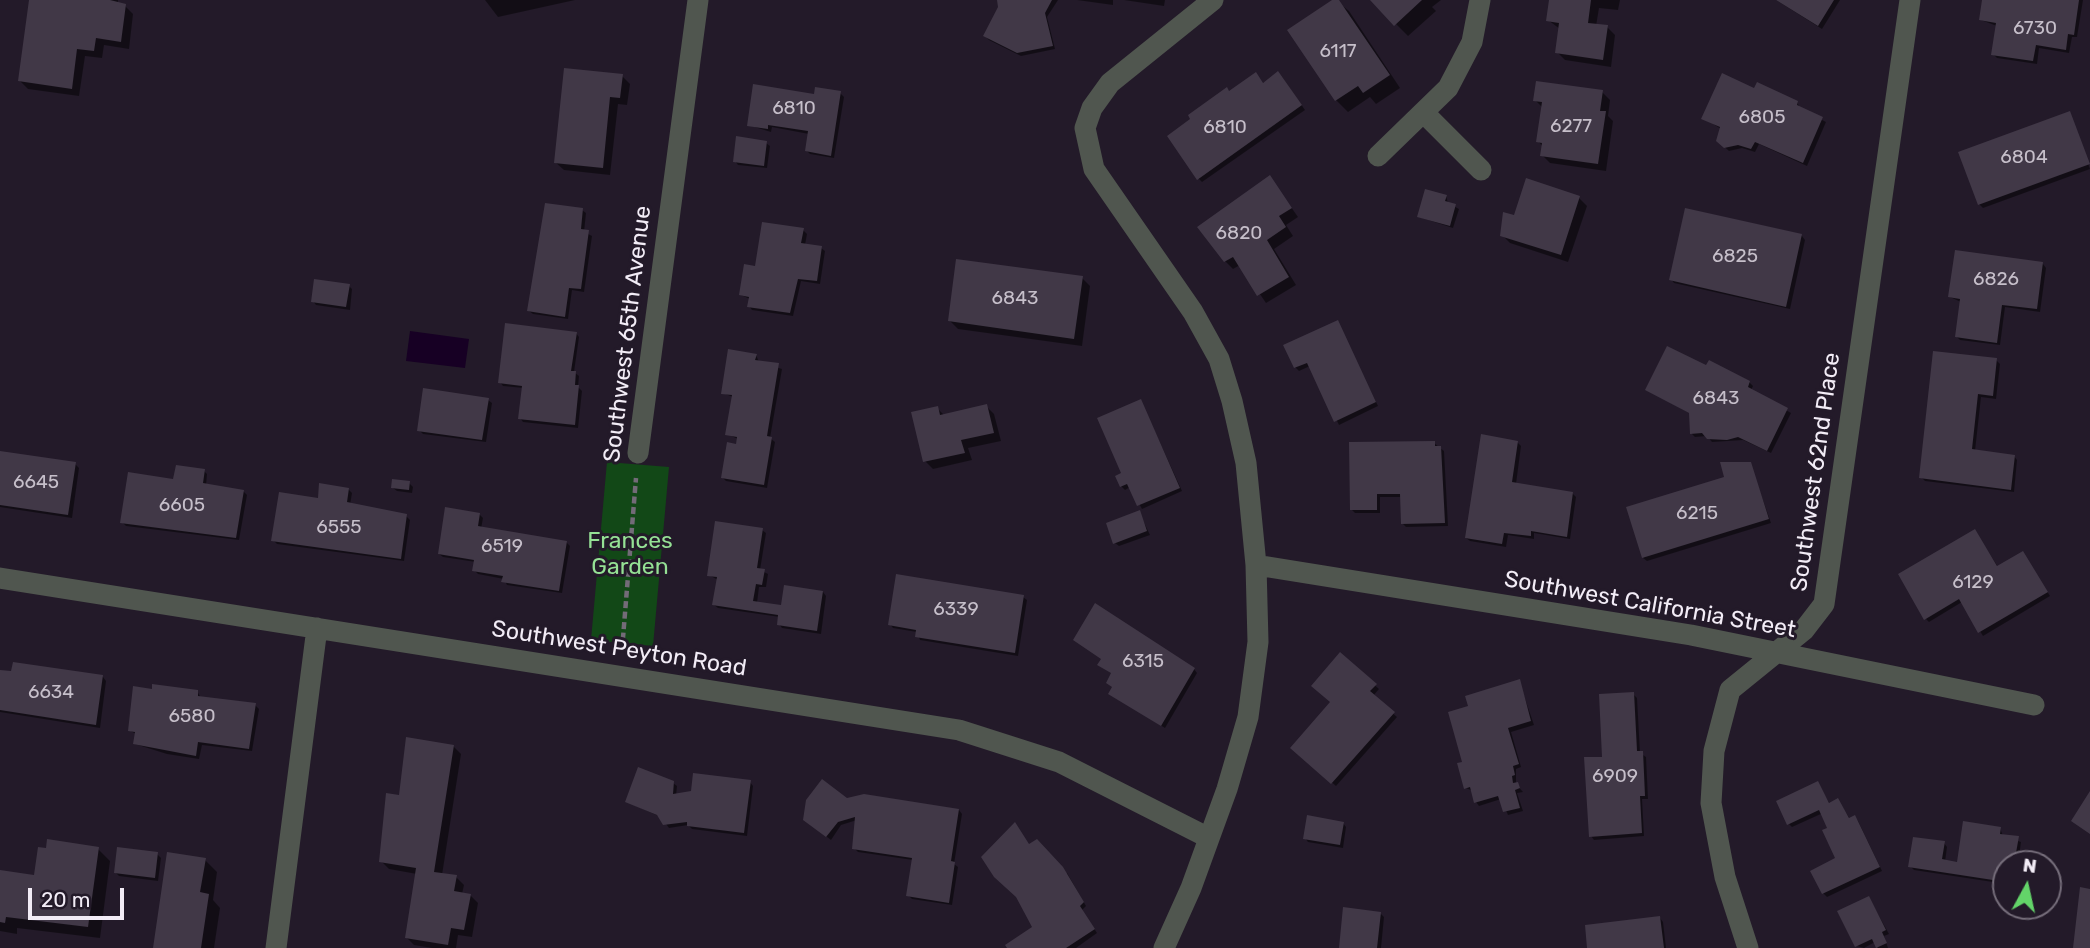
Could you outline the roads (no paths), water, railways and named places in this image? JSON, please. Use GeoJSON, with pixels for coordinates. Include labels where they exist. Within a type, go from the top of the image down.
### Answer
{"type":"FeatureCollection","features":[{"type":"Feature","properties":{"kind":"street","name":"Southwest 65th Avenue"},"geometry":{"type":"LineString","coordinates":[[638,453],[698,0]]}},
{"type":"Feature","properties":{"kind":"street"},"geometry":{"type":"LineString","coordinates":[[1164,948],[1227,789],[1248,717],[1258,642],[1256,565],[1247,463],[1233,401],[1219,359],[1193,312],[1094,169],[1085,128],[1092,108],[1110,83],[1213,0]]}},
{"type":"Feature","properties":{"kind":"street"},"geometry":{"type":"LineString","coordinates":[[1378,156],[1425,114],[1448,88],[1472,42],[1480,0]]}},
{"type":"Feature","properties":{"kind":"street","name":"Southwest 62nd Place"},"geometry":{"type":"LineString","coordinates":[[1748,948],[1725,877],[1711,803],[1714,751],[1730,690],[1804,630],[1824,604],[1910,0]]}},
{"type":"Feature","properties":{"kind":"street"},"geometry":{"type":"LineString","coordinates":[[1425,114],[1481,170]]}},
{"type":"Feature","properties":{"kind":"street","name":"Southwest California Street"},"geometry":{"type":"LineString","coordinates":[[1256,565],[1691,635],[2034,705]]}},
{"type":"Feature","properties":{"kind":"street","name":"Southwest Peyton Road"},"geometry":{"type":"LineString","coordinates":[[0,578],[921,723],[985,737],[1097,778],[1209,838]]}},
{"type":"Feature","properties":{"kind":"street"},"geometry":{"type":"LineString","coordinates":[[276,948],[317,628]]}},
{"type":"Feature","properties":{"kind":"park label","name":"Frances Garden"},"geometry":{"type":"Point","coordinates":[630,554]}}]}
